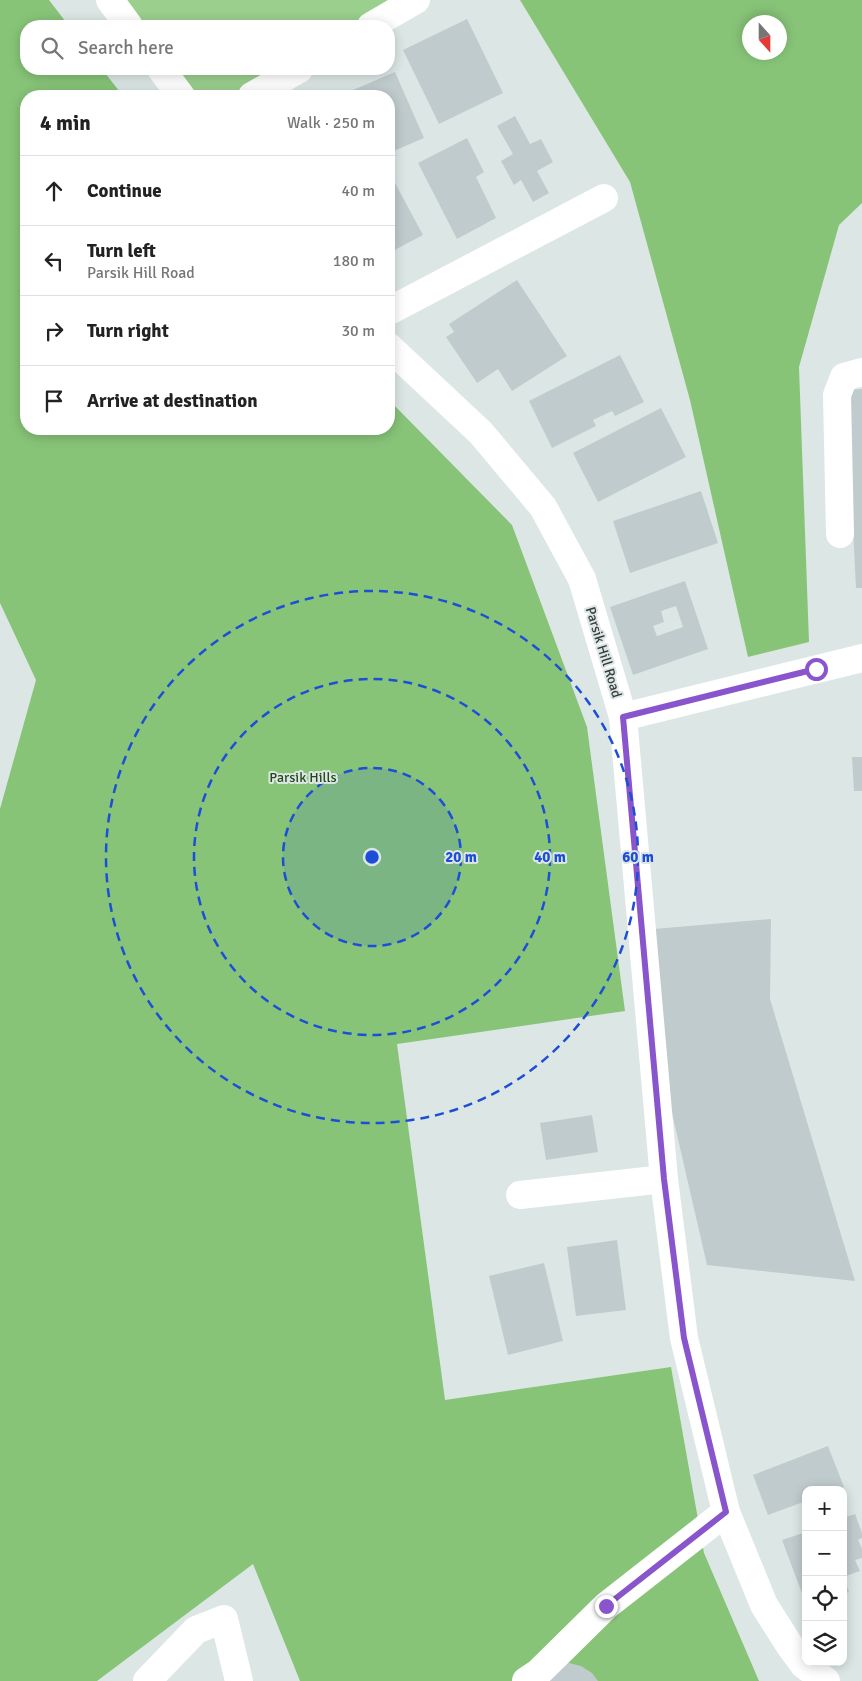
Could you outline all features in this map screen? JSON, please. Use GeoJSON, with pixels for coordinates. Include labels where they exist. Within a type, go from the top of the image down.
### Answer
{"type":"FeatureCollection","features":[{"type":"Feature","properties":{"kind":"street"},"geometry":{"type":"LineString","coordinates":[[110,0],[125,20]]}},
{"type":"Feature","properties":{"kind":"street"},"geometry":{"type":"LineString","coordinates":[[381,20],[416,0]]}},
{"type":"Feature","properties":{"kind":"street"},"geometry":{"type":"LineString","coordinates":[[165,75],[176,90]]}},
{"type":"Feature","properties":{"kind":"street"},"geometry":{"type":"LineString","coordinates":[[262,90],[289,75]]}},
{"type":"Feature","properties":{"kind":"street"},"geometry":{"type":"LineString","coordinates":[[395,308],[604,198]]}},
{"type":"Feature","properties":{"kind":"street","name":"Parsik Hill Road"},"geometry":{"type":"LineString","coordinates":[[395,353],[481,433],[543,507],[582,579],[623,717],[664,1179],[684,1338],[726,1512],[764,1606],[804,1665],[826,1681]]}},
{"type":"Feature","properties":{"kind":"street"},"geometry":{"type":"LineString","coordinates":[[840,534],[837,395],[844,377],[862,372]]}},
{"type":"Feature","properties":{"kind":"street"},"geometry":{"type":"LineString","coordinates":[[623,717],[862,658]]}},
{"type":"Feature","properties":{"kind":"street"},"geometry":{"type":"LineString","coordinates":[[520,1195],[664,1179]]}},
{"type":"Feature","properties":{"kind":"street"},"geometry":{"type":"LineString","coordinates":[[526,1681],[538,1673],[606,1606],[726,1512]]}},
{"type":"Feature","properties":{"kind":"street"},"geometry":{"type":"LineString","coordinates":[[147,1681],[196,1630],[224,1619],[239,1681]]}},
{"type":"Feature","properties":{"kind":"green space","name":"Parsik Hills"},"geometry":{"type":"Polygon","coordinates":[[[0,0],[49,0],[64,20],[20,20],[20,75],[107,75],[118,90],[20,90],[20,435],[395,435],[395,406],[512,525],[587,727],[625,1011],[397,1044],[445,1400],[671,1367],[704,1553],[759,1681],[300,1681],[253,1564],[97,1681],[0,1681],[0,809],[36,680],[0,603],[0,0]]]}},
{"type":"Feature","properties":{"kind":"green space"},"geometry":{"type":"Polygon","coordinates":[[[110,0],[416,0],[381,20],[125,20],[110,0]]]}},
{"type":"Feature","properties":{"kind":"green space"},"geometry":{"type":"Polygon","coordinates":[[[520,0],[862,0],[862,203],[839,225],[799,367],[809,642],[748,657],[690,400],[630,182],[520,0]]]}},
{"type":"Feature","properties":{"kind":"green space"},"geometry":{"type":"Polygon","coordinates":[[[165,75],[289,75],[262,90],[177,90],[165,75]]]}},
{"type":"Feature","properties":{"kind":"building"},"geometry":{"type":"Polygon","coordinates":[[[467,19],[503,93],[439,124],[403,50],[467,19]]]}},
{"type":"Feature","properties":{"kind":"building"},"geometry":{"type":"Polygon","coordinates":[[[395,72],[424,138],[395,150],[395,90],[353,90],[388,75],[395,75],[395,72]]]}},
{"type":"Feature","properties":{"kind":"building"},"geometry":{"type":"Polygon","coordinates":[[[515,116],[530,144],[541,139],[553,162],[537,171],[549,193],[533,202],[521,180],[514,185],[501,161],[513,154],[497,126],[515,116]]]}},
{"type":"Feature","properties":{"kind":"building"},"geometry":{"type":"Polygon","coordinates":[[[467,138],[484,172],[476,177],[496,218],[457,239],[418,163],[467,138]]]}},
{"type":"Feature","properties":{"kind":"building"},"geometry":{"type":"Polygon","coordinates":[[[395,183],[423,235],[395,250],[395,183]]]}},
{"type":"Feature","properties":{"kind":"building"},"geometry":{"type":"Polygon","coordinates":[[[517,280],[567,356],[512,391],[498,369],[477,383],[446,337],[454,332],[449,324],[517,280]]]}},
{"type":"Feature","properties":{"kind":"building"},"geometry":{"type":"Polygon","coordinates":[[[620,355],[644,402],[615,416],[612,411],[593,420],[596,426],[552,448],[529,401],[620,355]]]}},
{"type":"Feature","properties":{"kind":"building"},"geometry":{"type":"Polygon","coordinates":[[[862,389],[862,588],[856,588],[846,390],[862,389]]]}},
{"type":"Feature","properties":{"kind":"building"},"geometry":{"type":"Polygon","coordinates":[[[661,408],[686,457],[598,502],[573,453],[661,408]]]}},
{"type":"Feature","properties":{"kind":"building"},"geometry":{"type":"Polygon","coordinates":[[[701,491],[718,543],[630,573],[613,521],[701,491]]]}},
{"type":"Feature","properties":{"kind":"building"},"geometry":{"type":"Polygon","coordinates":[[[685,581],[708,649],[633,675],[610,607],[685,581]],[[676,606],[661,611],[664,622],[653,626],[657,636],[683,627],[676,606]]]}},
{"type":"Feature","properties":{"kind":"building"},"geometry":{"type":"Polygon","coordinates":[[[852,757],[862,757],[862,791],[854,791],[852,757]]]}},
{"type":"Feature","properties":{"kind":"building"},"geometry":{"type":"Polygon","coordinates":[[[771,919],[770,999],[855,1281],[707,1265],[649,1013],[642,930],[771,919]]]}},
{"type":"Feature","properties":{"kind":"building"},"geometry":{"type":"Polygon","coordinates":[[[592,1115],[598,1152],[546,1160],[540,1123],[592,1115]]]}},
{"type":"Feature","properties":{"kind":"building"},"geometry":{"type":"Polygon","coordinates":[[[617,1240],[626,1310],[576,1316],[567,1247],[617,1240]]]}},
{"type":"Feature","properties":{"kind":"building"},"geometry":{"type":"Polygon","coordinates":[[[544,1263],[563,1341],[508,1355],[489,1276],[544,1263]]]}},
{"type":"Feature","properties":{"kind":"building"},"geometry":{"type":"Polygon","coordinates":[[[828,1446],[844,1486],[802,1486],[802,1502],[768,1515],[753,1475],[828,1446]]]}},
{"type":"Feature","properties":{"kind":"building"},"geometry":{"type":"Polygon","coordinates":[[[855,1514],[862,1533],[862,1538],[858,1540],[862,1549],[862,1558],[855,1560],[860,1571],[847,1576],[847,1517],[855,1514]]]}},
{"type":"Feature","properties":{"kind":"building"},"geometry":{"type":"Polygon","coordinates":[[[802,1533],[802,1593],[782,1540],[802,1533]]]}},
{"type":"Feature","properties":{"kind":"building"},"geometry":{"type":"Polygon","coordinates":[[[569,1663],[581,1666],[592,1673],[598,1681],[532,1681],[555,1664],[569,1663]]]}},
{"type":"Feature","properties":{"kind":"route"},"geometry":{"type":"LineString","coordinates":[[606,1606],[726,1512],[684,1338],[664,1179],[623,717],[816,669]]}}]}
